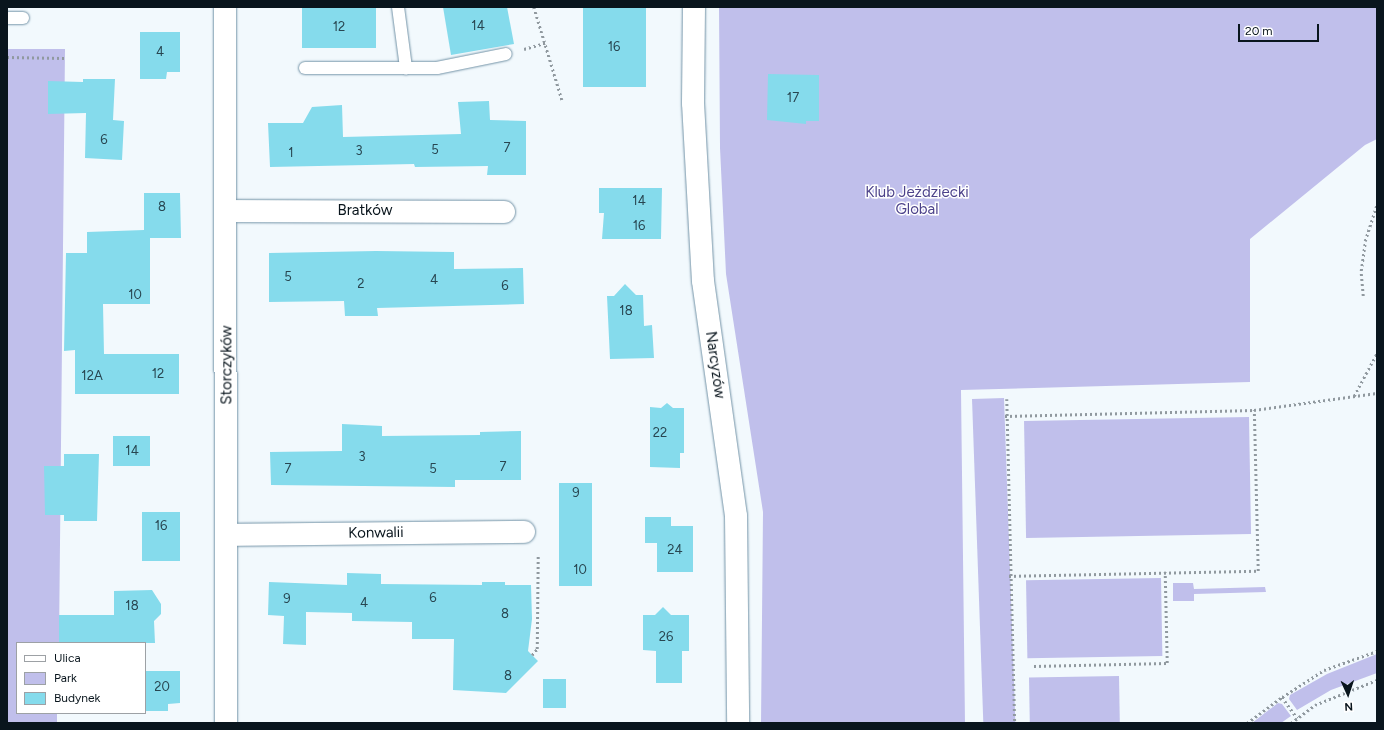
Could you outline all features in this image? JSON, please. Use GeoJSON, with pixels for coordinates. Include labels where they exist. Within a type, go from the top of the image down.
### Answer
{"type":"FeatureCollection","features":[{"type":"Feature","properties":{"kind":"street","name":"Storczyków"},"geometry":{"type":"LineString","coordinates":[[225,7],[227,211],[226,723]]}},
{"type":"Feature","properties":{"kind":"street","name":"Narcyzów"},"geometry":{"type":"LineString","coordinates":[[694,7],[688,126],[703,281],[736,516],[738,723]]}},
{"type":"Feature","properties":{"kind":"street","name":"Bratków"},"geometry":{"type":"LineString","coordinates":[[227,211],[504,212]]}},
{"type":"Feature","properties":{"kind":"street","name":"Konwalii"},"geometry":{"type":"LineString","coordinates":[[227,535],[524,532]]}},
{"type":"Feature","properties":{"kind":"lane"},"geometry":{"type":"LineString","coordinates":[[398,7],[406,68]]}},
{"type":"Feature","properties":{"kind":"lane"},"geometry":{"type":"LineString","coordinates":[[7,18],[23,18]]}},
{"type":"Feature","properties":{"kind":"lane"},"geometry":{"type":"LineString","coordinates":[[305,68],[437,68],[506,54]]}},
{"type":"Feature","properties":{"kind":"path"},"geometry":{"type":"LineString","coordinates":[[534,7],[562,100]]}},
{"type":"Feature","properties":{"kind":"path"},"geometry":{"type":"LineString","coordinates":[[7,57],[64,58]]}},
{"type":"Feature","properties":{"kind":"path"},"geometry":{"type":"LineString","coordinates":[[1363,296],[1361,271],[1365,240],[1377,203]]}},
{"type":"Feature","properties":{"kind":"path"},"geometry":{"type":"LineString","coordinates":[[1354,397],[1377,353]]}},
{"type":"Feature","properties":{"kind":"path"},"geometry":{"type":"LineString","coordinates":[[1006,416],[1254,410],[1377,394]]}},
{"type":"Feature","properties":{"kind":"path"},"geometry":{"type":"LineString","coordinates":[[1006,399],[1010,576],[1016,723]]}},
{"type":"Feature","properties":{"kind":"path"},"geometry":{"type":"LineString","coordinates":[[1010,576],[1258,571],[1254,410]]}},
{"type":"Feature","properties":{"kind":"path"},"geometry":{"type":"LineString","coordinates":[[532,655],[537,649],[538,556]]}},
{"type":"Feature","properties":{"kind":"path"},"geometry":{"type":"LineString","coordinates":[[1034,666],[1167,663],[1165,572]]}},
{"type":"Feature","properties":{"kind":"path"},"geometry":{"type":"LineString","coordinates":[[1247,723],[1282,697],[1324,670],[1377,651]]}},
{"type":"Feature","properties":{"kind":"path"},"geometry":{"type":"LineString","coordinates":[[1291,723],[1328,699],[1377,680]]}},
{"type":"Feature","properties":{"kind":"path"},"geometry":{"type":"LineString","coordinates":[[1282,697],[1297,718]]}},
{"type":"Feature","properties":{"kind":"green space","name":"Klub Jeżdziecki Global"},"geometry":{"type":"Polygon","coordinates":[[[719,7],[1377,7],[1377,139],[1365,145],[1250,239],[1250,382],[961,390],[965,723],[761,723],[763,512],[726,274],[720,148],[719,7]]]}},
{"type":"Feature","properties":{"kind":"green space"},"geometry":{"type":"Polygon","coordinates":[[[7,49],[65,49],[59,642],[16,642],[16,714],[57,714],[57,723],[7,723],[7,49]]]}},
{"type":"Feature","properties":{"kind":"green space"},"geometry":{"type":"Polygon","coordinates":[[[1004,398],[1015,723],[983,723],[972,399],[1004,398]]]}},
{"type":"Feature","properties":{"kind":"green space"},"geometry":{"type":"Polygon","coordinates":[[[1249,417],[1251,534],[1026,538],[1024,421],[1249,417]]]}},
{"type":"Feature","properties":{"kind":"green space"},"geometry":{"type":"Polygon","coordinates":[[[1161,578],[1162,656],[1027,658],[1026,580],[1161,578]]]}},
{"type":"Feature","properties":{"kind":"green space"},"geometry":{"type":"Polygon","coordinates":[[[1173,583],[1193,583],[1194,589],[1265,587],[1266,592],[1194,594],[1194,601],[1173,601],[1173,583]]]}},
{"type":"Feature","properties":{"kind":"green space"},"geometry":{"type":"Polygon","coordinates":[[[1377,654],[1377,673],[1331,690],[1297,710],[1289,699],[1290,695],[1327,674],[1377,654]]]}},
{"type":"Feature","properties":{"kind":"green space"},"geometry":{"type":"Polygon","coordinates":[[[1119,676],[1120,723],[1030,723],[1029,678],[1119,676]]]}},
{"type":"Feature","properties":{"kind":"green space"},"geometry":{"type":"Polygon","coordinates":[[[1278,703],[1282,704],[1291,716],[1281,723],[1252,723],[1278,703]]]}},
{"type":"Feature","properties":{"kind":"building"},"geometry":{"type":"Polygon","coordinates":[[[302,7],[376,7],[376,48],[302,48],[302,7]]]}},
{"type":"Feature","properties":{"kind":"building"},"geometry":{"type":"Polygon","coordinates":[[[443,7],[507,7],[514,44],[451,55],[443,7]]]}},
{"type":"Feature","properties":{"kind":"building"},"geometry":{"type":"Polygon","coordinates":[[[583,7],[646,7],[646,87],[583,87],[583,7]]]}},
{"type":"Feature","properties":{"kind":"building"},"geometry":{"type":"Polygon","coordinates":[[[140,32],[180,32],[180,72],[167,72],[166,79],[140,79],[140,32]]]}},
{"type":"Feature","properties":{"kind":"building"},"geometry":{"type":"Polygon","coordinates":[[[768,74],[819,75],[819,121],[806,121],[806,124],[767,120],[768,74]]]}},
{"type":"Feature","properties":{"kind":"building"},"geometry":{"type":"Polygon","coordinates":[[[83,79],[115,79],[113,120],[124,121],[122,160],[85,158],[86,113],[48,114],[48,81],[83,82],[83,79]]]}},
{"type":"Feature","properties":{"kind":"building"},"geometry":{"type":"Polygon","coordinates":[[[489,101],[490,120],[526,121],[526,175],[487,175],[488,166],[415,167],[414,164],[270,167],[268,123],[303,123],[312,107],[342,105],[343,137],[461,134],[458,102],[489,101]]]}},
{"type":"Feature","properties":{"kind":"building"},"geometry":{"type":"Polygon","coordinates":[[[599,188],[662,188],[661,239],[602,239],[604,213],[599,213],[599,188]]]}},
{"type":"Feature","properties":{"kind":"building"},"geometry":{"type":"Polygon","coordinates":[[[144,193],[180,193],[181,238],[150,238],[150,304],[103,304],[104,354],[179,354],[179,394],[75,394],[75,350],[64,351],[66,253],[87,253],[87,232],[144,230],[144,193]]]}},
{"type":"Feature","properties":{"kind":"building"},"geometry":{"type":"Polygon","coordinates":[[[376,251],[454,252],[454,269],[523,268],[524,304],[377,308],[378,316],[345,316],[344,301],[269,302],[269,253],[376,251]]]}},
{"type":"Feature","properties":{"kind":"building"},"geometry":{"type":"Polygon","coordinates":[[[625,284],[636,295],[643,295],[644,326],[652,325],[654,358],[610,359],[607,296],[614,296],[625,284]]]}},
{"type":"Feature","properties":{"kind":"building"},"geometry":{"type":"Polygon","coordinates":[[[667,403],[673,408],[684,408],[684,453],[680,453],[680,468],[650,467],[650,407],[661,408],[667,403]]]}},
{"type":"Feature","properties":{"kind":"building"},"geometry":{"type":"Polygon","coordinates":[[[342,424],[382,426],[382,436],[480,435],[480,432],[521,431],[521,480],[455,480],[455,487],[271,485],[270,452],[342,451],[342,424]]]}},
{"type":"Feature","properties":{"kind":"building"},"geometry":{"type":"Polygon","coordinates":[[[113,436],[150,436],[150,466],[113,466],[113,436]]]}},
{"type":"Feature","properties":{"kind":"building"},"geometry":{"type":"Polygon","coordinates":[[[64,454],[99,454],[97,521],[64,521],[64,515],[45,515],[44,466],[64,466],[64,454]]]}},
{"type":"Feature","properties":{"kind":"building"},"geometry":{"type":"Polygon","coordinates":[[[559,483],[592,483],[592,586],[559,586],[559,483]]]}},
{"type":"Feature","properties":{"kind":"building"},"geometry":{"type":"Polygon","coordinates":[[[142,512],[180,512],[180,561],[142,561],[142,512]]]}},
{"type":"Feature","properties":{"kind":"building"},"geometry":{"type":"Polygon","coordinates":[[[645,517],[671,517],[671,526],[693,526],[693,572],[657,572],[657,543],[645,543],[645,517]]]}},
{"type":"Feature","properties":{"kind":"building"},"geometry":{"type":"Polygon","coordinates":[[[347,573],[381,574],[381,584],[482,585],[482,582],[505,582],[505,585],[531,585],[532,619],[528,651],[538,661],[506,693],[453,690],[454,639],[412,639],[412,622],[352,621],[352,613],[306,612],[306,645],[283,644],[284,616],[268,615],[269,582],[347,585],[347,573]]]}},
{"type":"Feature","properties":{"kind":"building"},"geometry":{"type":"Polygon","coordinates":[[[152,590],[161,604],[161,614],[154,621],[155,643],[59,642],[59,615],[114,615],[114,591],[152,590]]]}},
{"type":"Feature","properties":{"kind":"building"},"geometry":{"type":"Polygon","coordinates":[[[663,607],[671,615],[689,615],[689,651],[682,651],[682,683],[656,683],[656,651],[643,650],[643,615],[655,615],[663,607]]]}},
{"type":"Feature","properties":{"kind":"building"},"geometry":{"type":"Polygon","coordinates":[[[146,671],[180,671],[180,703],[168,704],[168,711],[146,711],[146,671]]]}},
{"type":"Feature","properties":{"kind":"building"},"geometry":{"type":"Polygon","coordinates":[[[543,679],[566,679],[566,708],[543,708],[543,679]]]}}]}
